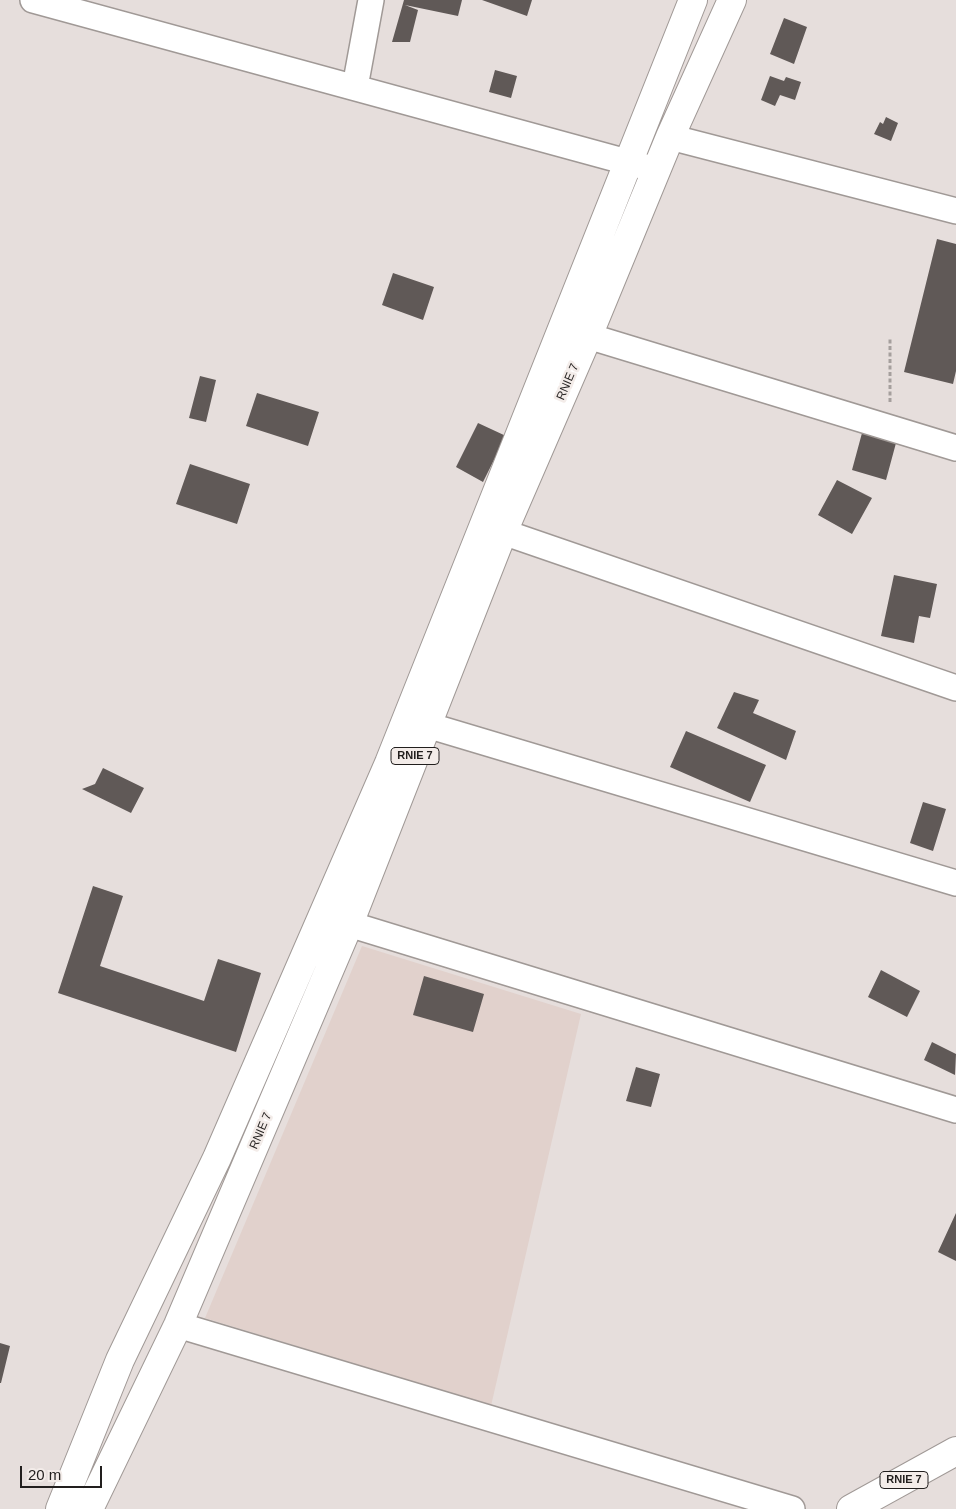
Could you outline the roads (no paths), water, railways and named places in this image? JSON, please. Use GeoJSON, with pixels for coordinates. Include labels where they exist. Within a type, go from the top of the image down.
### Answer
{"type":"FeatureCollection","features":[{"type":"Feature","properties":{"kind":"main road","name":"RNIE 7"},"geometry":{"type":"LineString","coordinates":[[60,1509],[120,1360],[217,1158],[389,763],[693,0]]}},
{"type":"Feature","properties":{"kind":"main road","name":"RNIE 7"},"geometry":{"type":"LineString","coordinates":[[89,1509],[178,1325],[350,924],[504,532],[588,336],[670,137],[732,0]]}},
{"type":"Feature","properties":{"kind":"main road","name":"RNIE 7"},"geometry":{"type":"LineString","coordinates":[[851,1509],[956,1451]]}},
{"type":"Feature","properties":{"kind":"street"},"geometry":{"type":"LineString","coordinates":[[33,0],[656,170]]}},
{"type":"Feature","properties":{"kind":"street"},"geometry":{"type":"LineString","coordinates":[[355,87],[371,0]]}},
{"type":"Feature","properties":{"kind":"street"},"geometry":{"type":"LineString","coordinates":[[670,137],[956,211]]}},
{"type":"Feature","properties":{"kind":"street"},"geometry":{"type":"LineString","coordinates":[[588,336],[956,448]]}},
{"type":"Feature","properties":{"kind":"street"},"geometry":{"type":"LineString","coordinates":[[504,532],[956,688]]}},
{"type":"Feature","properties":{"kind":"street"},"geometry":{"type":"LineString","coordinates":[[427,725],[956,883]]}},
{"type":"Feature","properties":{"kind":"street"},"geometry":{"type":"LineString","coordinates":[[350,924],[956,1110]]}},
{"type":"Feature","properties":{"kind":"street"},"geometry":{"type":"LineString","coordinates":[[178,1325],[792,1509]]}}]}
